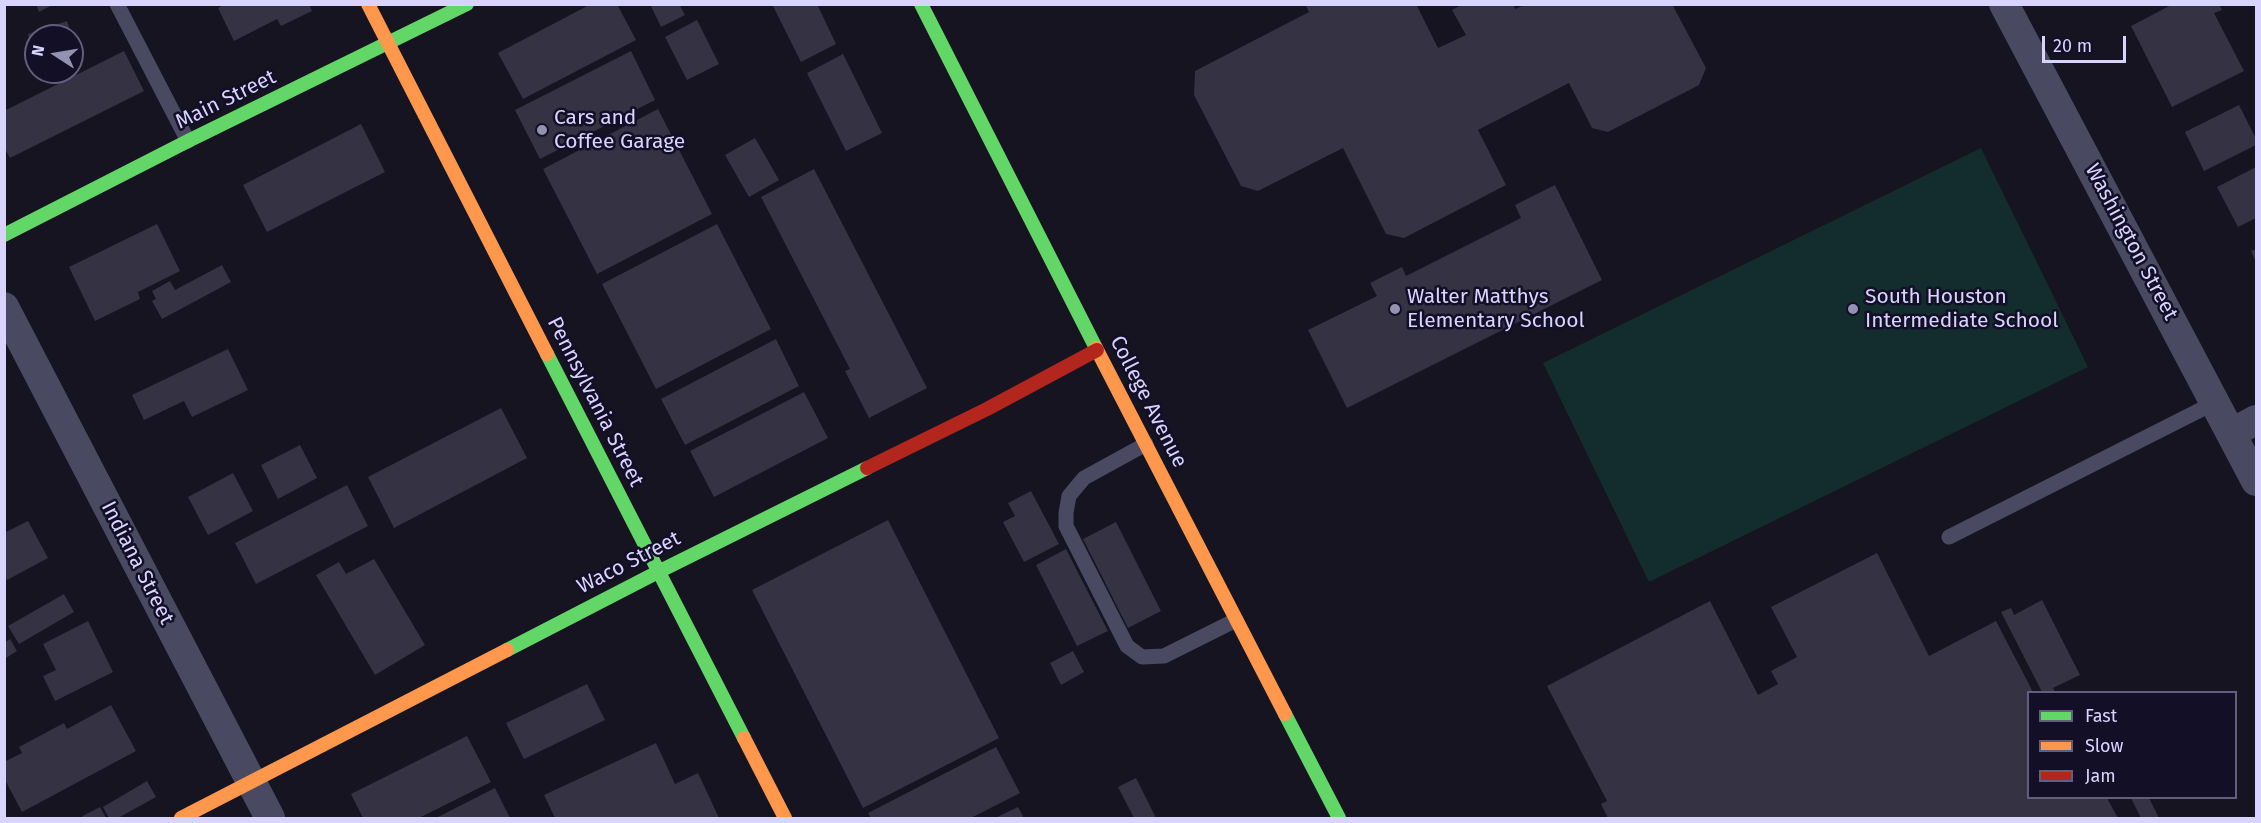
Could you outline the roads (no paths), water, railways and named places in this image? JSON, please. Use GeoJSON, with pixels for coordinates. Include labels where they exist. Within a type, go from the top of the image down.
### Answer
{"type":"FeatureCollection","features":[{"type":"Feature","properties":{"kind":"street","name":"Pennsylvania Street"},"geometry":{"type":"LineString","coordinates":[[368,4],[785,819]]}},
{"type":"Feature","properties":{"kind":"street","name":"Main Street"},"geometry":{"type":"LineString","coordinates":[[4,235],[188,141],[467,4]]}},
{"type":"Feature","properties":{"kind":"street","name":"College Avenue"},"geometry":{"type":"LineString","coordinates":[[921,4],[1339,819]]}},
{"type":"Feature","properties":{"kind":"street","name":"Washington Street"},"geometry":{"type":"LineString","coordinates":[[2004,4],[2216,402],[2244,427],[2256,481]]}},
{"type":"Feature","properties":{"kind":"street","name":"Indiana Street"},"geometry":{"type":"LineString","coordinates":[[4,307],[270,819]]}},
{"type":"Feature","properties":{"kind":"street","name":"Waco Street"},"geometry":{"type":"LineString","coordinates":[[181,819],[658,572],[987,409],[1097,350]]}},
{"type":"Feature","properties":{"kind":"lane"},"geometry":{"type":"LineString","coordinates":[[117,4],[188,141]]}},
{"type":"Feature","properties":{"kind":"lane"},"geometry":{"type":"LineString","coordinates":[[1949,537],[2216,402]]}},
{"type":"Feature","properties":{"kind":"lane"},"geometry":{"type":"LineString","coordinates":[[1146,444],[1084,478],[1069,496],[1066,513],[1066,526],[1117,626],[1127,645],[1142,657],[1164,656],[1236,620]]}},
{"type":"Feature","properties":{"kind":"place","name":"Cars and Coffee Garage"},"geometry":{"type":"Point","coordinates":[542,130]}},
{"type":"Feature","properties":{"kind":"place","name":"Walter Matthys Elementary School"},"geometry":{"type":"Point","coordinates":[1395,309]}},
{"type":"Feature","properties":{"kind":"place","name":"South Houston Intermediate School"},"geometry":{"type":"Point","coordinates":[1853,309]}}]}
